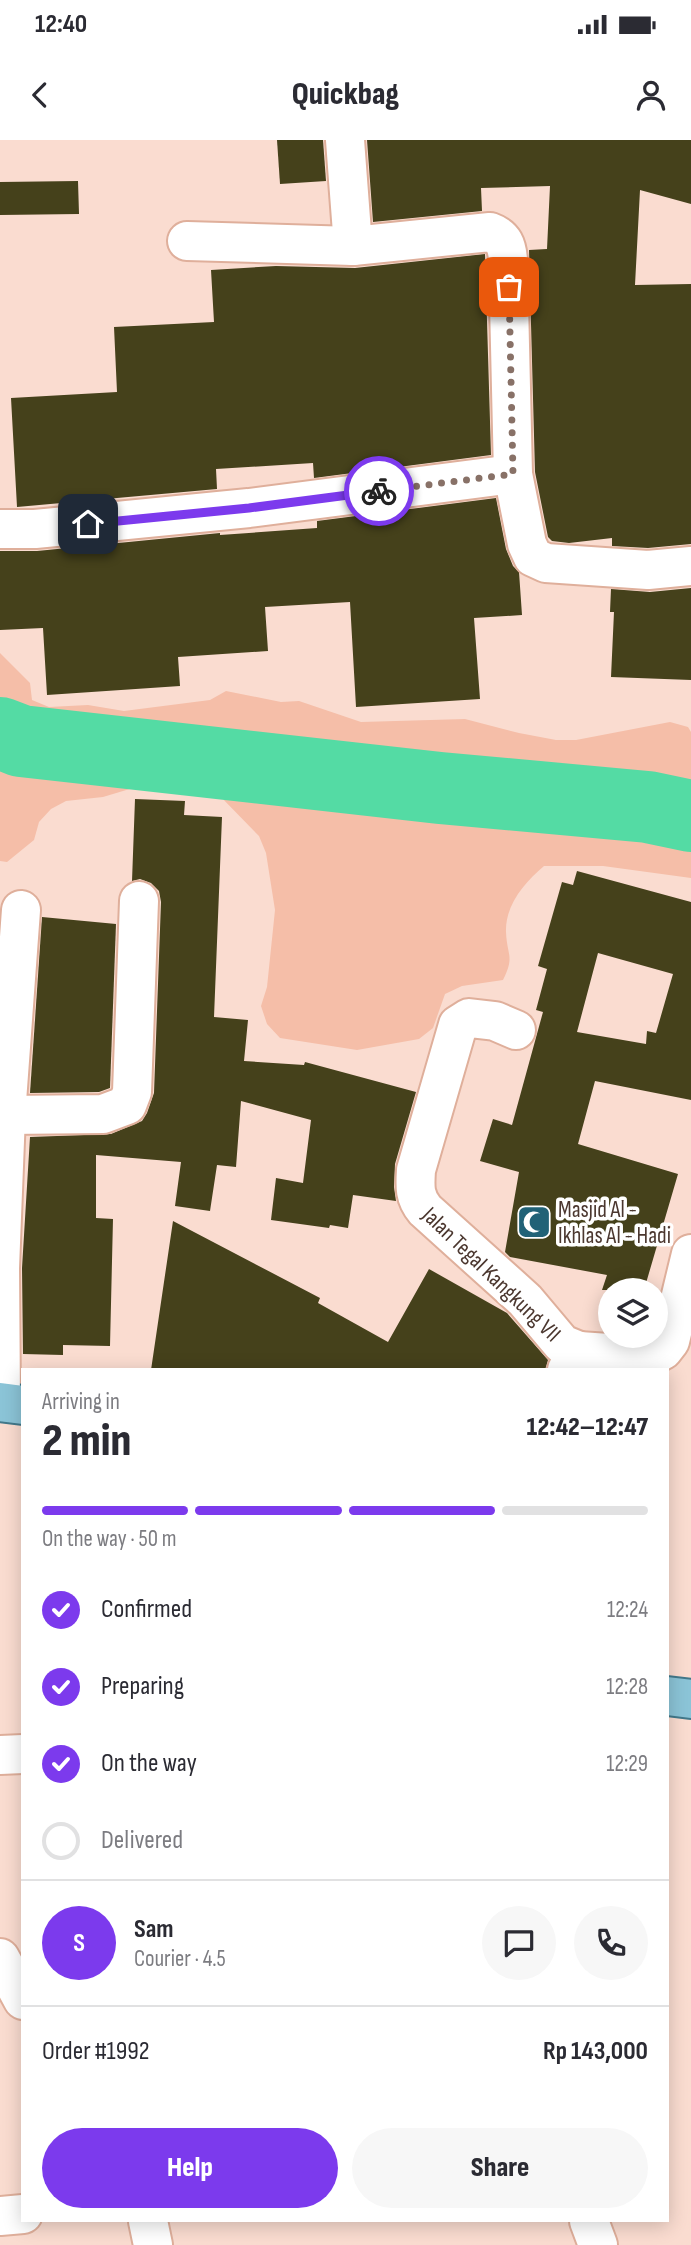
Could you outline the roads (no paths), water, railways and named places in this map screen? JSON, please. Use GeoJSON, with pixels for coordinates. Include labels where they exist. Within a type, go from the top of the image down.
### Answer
{"type":"FeatureCollection","features":[{"type":"Feature","properties":{"kind":"main road"},"geometry":{"type":"LineString","coordinates":[[669,1696],[691,1699]]}},
{"type":"Feature","properties":{"kind":"street"},"geometry":{"type":"LineString","coordinates":[[345,140],[353,246]]}},
{"type":"Feature","properties":{"kind":"street"},"geometry":{"type":"LineString","coordinates":[[187,242],[353,246],[490,232],[502,239],[508,260],[513,474],[527,544],[533,557],[546,563],[649,570],[691,566]]}},
{"type":"Feature","properties":{"kind":"street"},"geometry":{"type":"LineString","coordinates":[[0,529],[35,529],[249,508],[513,474]]}},
{"type":"Feature","properties":{"kind":"street"},"geometry":{"type":"LineString","coordinates":[[6,1115],[103,1114],[127,1105],[132,1092],[139,901]]}},
{"type":"Feature","properties":{"kind":"street"},"geometry":{"type":"LineString","coordinates":[[8,1403],[0,1268],[6,1115],[21,910]]}},
{"type":"Feature","properties":{"kind":"street","name":"Jalan Tegal Kangkung VII"},"geometry":{"type":"LineString","coordinates":[[516,1030],[495,1021],[469,1018],[458,1025],[416,1170],[415,1191],[425,1210],[525,1300],[573,1361]]}},
{"type":"Feature","properties":{"kind":"street"},"geometry":{"type":"LineString","coordinates":[[573,1361],[652,1356],[663,1350],[670,1341],[691,1254]]}},
{"type":"Feature","properties":{"kind":"street"},"geometry":{"type":"LineString","coordinates":[[0,1755],[21,1754]]}},
{"type":"Feature","properties":{"kind":"street"},"geometry":{"type":"LineString","coordinates":[[6,1962],[21,1996]]}},
{"type":"Feature","properties":{"kind":"street"},"geometry":{"type":"LineString","coordinates":[[0,2216],[21,2214]]}},
{"type":"Feature","properties":{"kind":"street"},"geometry":{"type":"LineString","coordinates":[[148,2222],[153,2245]]}},
{"type":"Feature","properties":{"kind":"street"},"geometry":{"type":"LineString","coordinates":[[589,2222],[597,2245]]}},
{"type":"Feature","properties":{"kind":"waterway"},"geometry":{"type":"LineString","coordinates":[[0,733],[21,741],[440,788],[648,807],[691,816]]}},
{"type":"Feature","properties":{"kind":"place","name":"Masjid Al - Ikhlas Al - Hadi"},"geometry":{"type":"Point","coordinates":[534,1222]}}]}
